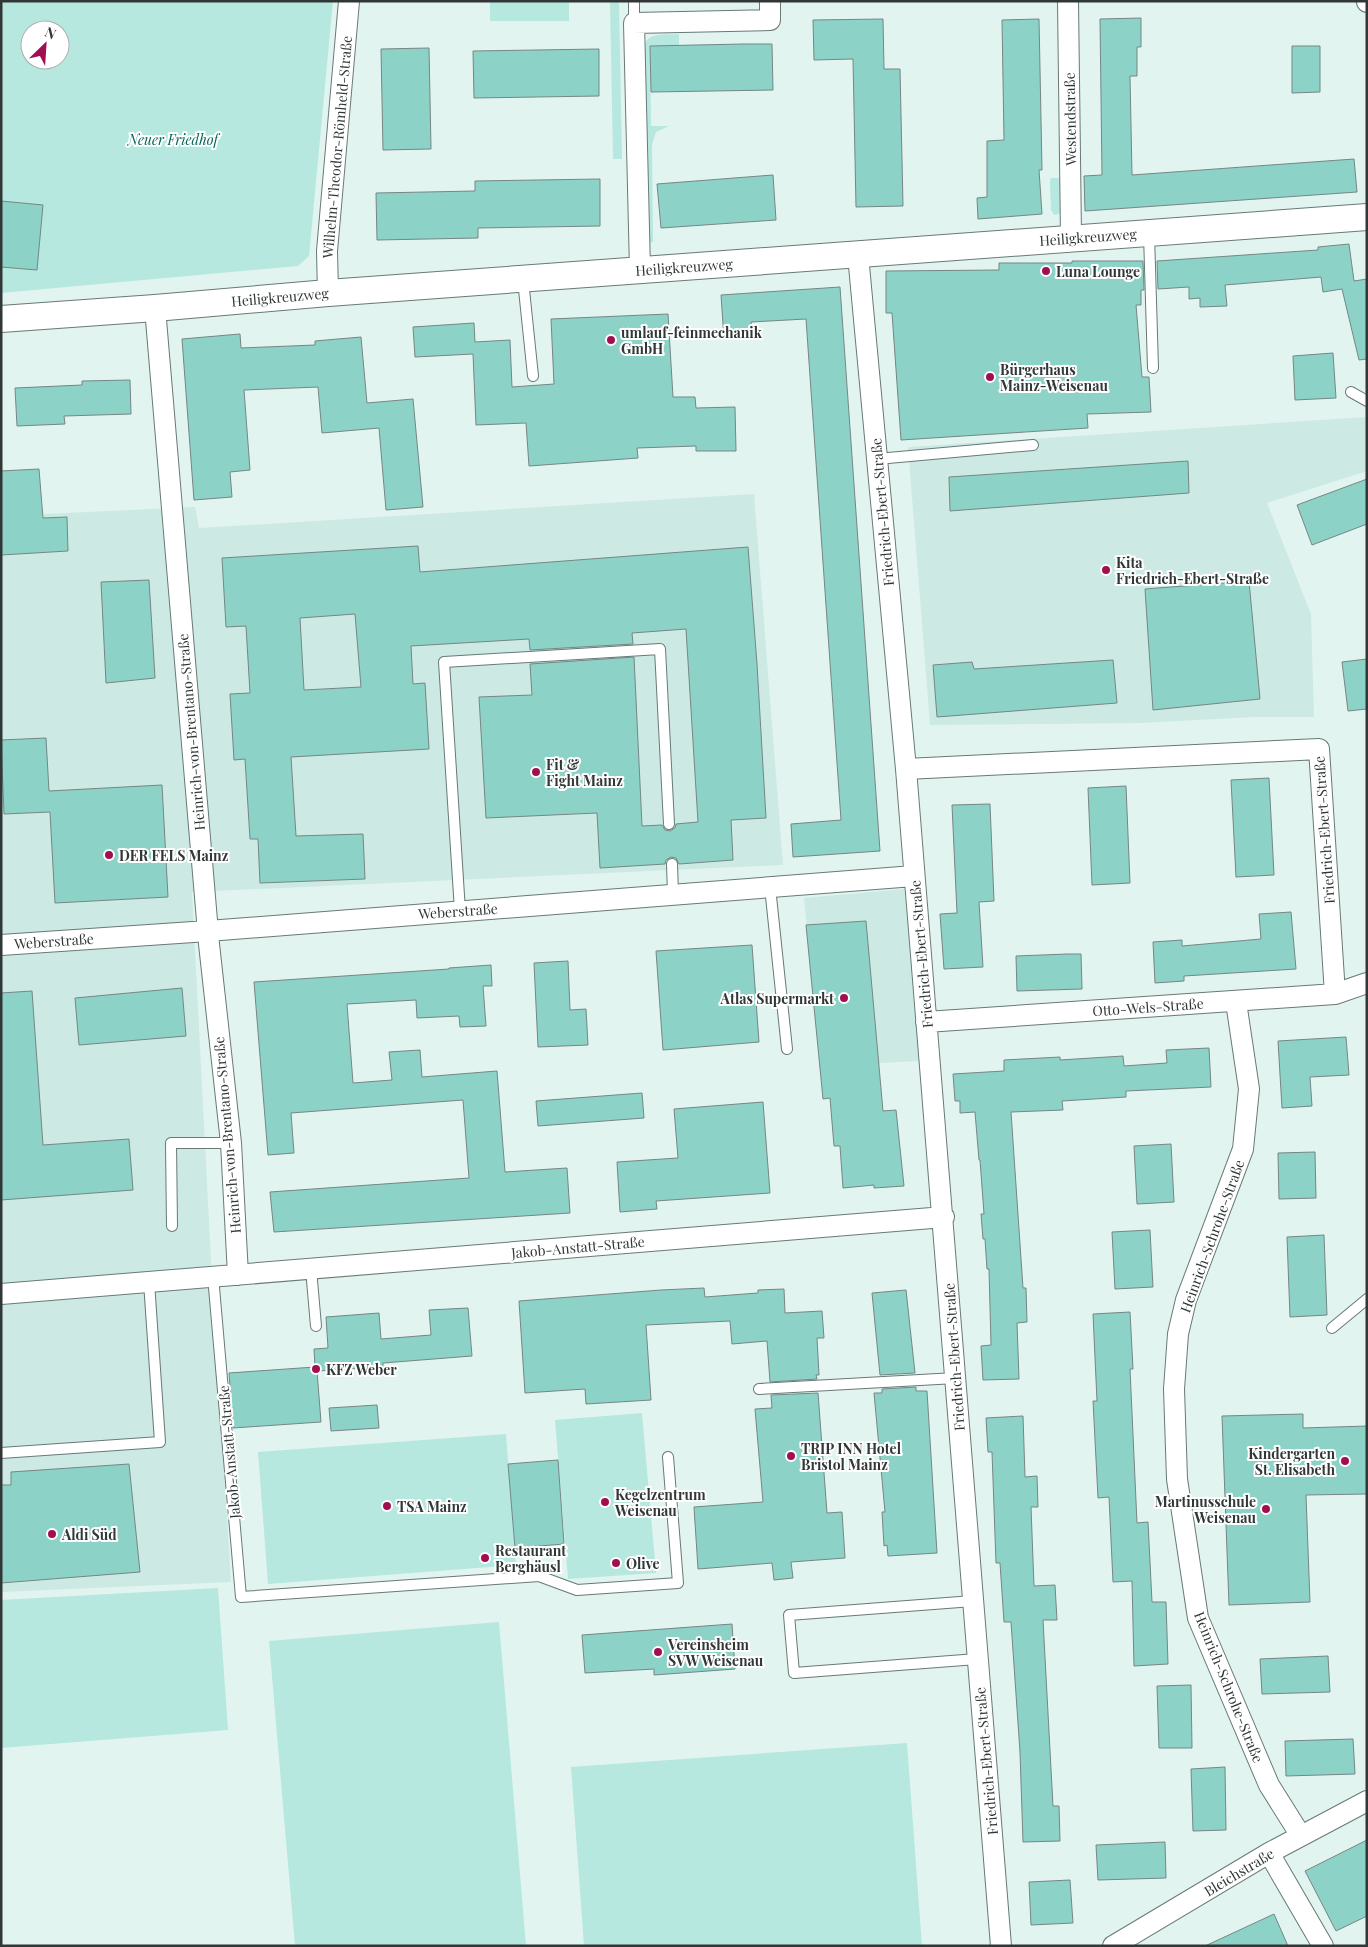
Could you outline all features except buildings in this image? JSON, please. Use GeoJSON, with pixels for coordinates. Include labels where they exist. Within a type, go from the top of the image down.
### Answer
{"type":"FeatureCollection","features":[{"type":"Feature","properties":{"kind":"street","name":"Wilhelm-Theodor-Römheld-Straße"},"geometry":{"type":"LineString","coordinates":[[328,292],[327,251],[348,1]]}},
{"type":"Feature","properties":{"kind":"street"},"geometry":{"type":"LineString","coordinates":[[640,270],[634,23],[770,20],[770,1]]}},
{"type":"Feature","properties":{"kind":"street","name":"Westendstraße"},"geometry":{"type":"LineString","coordinates":[[1068,1],[1071,237]]}},
{"type":"Feature","properties":{"kind":"street","name":"Heiligkreuzweg"},"geometry":{"type":"LineString","coordinates":[[1,319],[155,308],[328,292],[1367,217]]}},
{"type":"Feature","properties":{"kind":"street","name":"Friedrich-Ebert-Straße"},"geometry":{"type":"LineString","coordinates":[[858,255],[906,769],[944,1217],[977,1659],[1001,1946]]}},
{"type":"Feature","properties":{"kind":"street","name":"Heinrich-von-Brentano-Straße"},"geometry":{"type":"LineString","coordinates":[[155,308],[208,931],[230,1143],[238,1275]]}},
{"type":"Feature","properties":{"kind":"street","name":"Friedrich-Ebert-Straße"},"geometry":{"type":"LineString","coordinates":[[906,769],[1319,749],[1335,994]]}},
{"type":"Feature","properties":{"kind":"street","name":"Weberstraße"},"geometry":{"type":"LineString","coordinates":[[1,945],[208,931],[914,876]]}},
{"type":"Feature","properties":{"kind":"street","name":"Otto-Wels-Straße"},"geometry":{"type":"LineString","coordinates":[[926,1022],[1335,994],[1367,983]]}},
{"type":"Feature","properties":{"kind":"street","name":"Heinrich-Schrohe-Straße"},"geometry":{"type":"LineString","coordinates":[[1236,1002],[1249,1089],[1243,1149],[1186,1300],[1178,1334],[1174,1390],[1177,1479],[1198,1618],[1269,1785],[1301,1836]]}},
{"type":"Feature","properties":{"kind":"street","name":"Jakob-Anstatt-Straße"},"geometry":{"type":"LineString","coordinates":[[1,1294],[944,1217]]}},
{"type":"Feature","properties":{"kind":"street","name":"Bleichstraße"},"geometry":{"type":"LineString","coordinates":[[1113,1946],[1270,1853],[1367,1801]]}},
{"type":"Feature","properties":{"kind":"street"},"geometry":{"type":"LineString","coordinates":[[1270,1853],[1323,1946]]}},
{"type":"Feature","properties":{"kind":"lane"},"geometry":{"type":"LineString","coordinates":[[634,1],[634,23]]}},
{"type":"Feature","properties":{"kind":"lane"},"geometry":{"type":"LineString","coordinates":[[1148,232],[1153,368]]}},
{"type":"Feature","properties":{"kind":"lane"},"geometry":{"type":"LineString","coordinates":[[523,279],[533,376]]}},
{"type":"Feature","properties":{"kind":"lane"},"geometry":{"type":"LineString","coordinates":[[1351,392],[1367,401]]}},
{"type":"Feature","properties":{"kind":"lane"},"geometry":{"type":"LineString","coordinates":[[877,459],[1033,445]]}},
{"type":"Feature","properties":{"kind":"lane"},"geometry":{"type":"LineString","coordinates":[[460,911],[444,662],[660,649],[668,824]]}},
{"type":"Feature","properties":{"kind":"lane"},"geometry":{"type":"LineString","coordinates":[[672,864],[673,894]]}},
{"type":"Feature","properties":{"kind":"lane"},"geometry":{"type":"LineString","coordinates":[[770,887],[787,1049]]}},
{"type":"Feature","properties":{"kind":"lane"},"geometry":{"type":"LineString","coordinates":[[172,1226],[171,1143],[230,1143]]}},
{"type":"Feature","properties":{"kind":"lane"},"geometry":{"type":"LineString","coordinates":[[311,1269],[316,1326]]}},
{"type":"Feature","properties":{"kind":"lane","name":"Jakob-Anstatt-Straße"},"geometry":{"type":"LineString","coordinates":[[213,1276],[241,1597],[539,1576],[577,1590],[678,1583],[668,1457]]}},
{"type":"Feature","properties":{"kind":"lane"},"geometry":{"type":"LineString","coordinates":[[1,1453],[160,1442],[149,1282]]}},
{"type":"Feature","properties":{"kind":"lane"},"geometry":{"type":"LineString","coordinates":[[1332,1328],[1367,1299]]}},
{"type":"Feature","properties":{"kind":"lane"},"geometry":{"type":"LineString","coordinates":[[759,1389],[956,1378]]}},
{"type":"Feature","properties":{"kind":"lane"},"geometry":{"type":"LineString","coordinates":[[973,1602],[789,1615],[794,1673],[977,1659]]}},
{"type":"Feature","properties":{"kind":"shaded area","name":"Kita Friedrich-Ebert-Straße"},"geometry":{"type":"Polygon","coordinates":[[[1367,417],[1367,471],[1267,503],[1311,614],[1314,717],[1254,717],[1141,723],[930,725],[908,447],[1367,417]]]}},
{"type":"Feature","properties":{"kind":"shaded area"},"geometry":{"type":"Polygon","coordinates":[[[754,494],[783,865],[192,892],[212,1280],[231,1582],[1,1592],[1,516],[195,507],[199,528],[754,494]]]}},
{"type":"Feature","properties":{"kind":"shaded area"},"geometry":{"type":"Polygon","coordinates":[[[905,889],[919,1061],[821,1066],[804,898],[905,889]]]}},
{"type":"Feature","properties":{"kind":"green space","name":"Neuer Friedhof"},"geometry":{"type":"Polygon","coordinates":[[[1,1],[333,1],[309,256],[298,266],[1,293],[1,1]]]}},
{"type":"Feature","properties":{"kind":"green space"},"geometry":{"type":"Polygon","coordinates":[[[490,1],[569,1],[569,21],[490,21],[490,1]]]}},
{"type":"Feature","properties":{"kind":"green space"},"geometry":{"type":"Polygon","coordinates":[[[610,1],[619,1],[622,159],[613,159],[610,1]]]}},
{"type":"Feature","properties":{"kind":"green space"},"geometry":{"type":"Polygon","coordinates":[[[679,34],[679,45],[650,46],[651,126],[669,126],[656,132],[652,144],[653,242],[648,243],[644,46],[649,38],[654,36],[679,34]]]}},
{"type":"Feature","properties":{"kind":"green space"},"geometry":{"type":"Polygon","coordinates":[[[1051,178],[1058,178],[1061,181],[1062,210],[1059,214],[1054,215],[1051,210],[1051,178]]]}},
{"type":"Feature","properties":{"kind":"green space","name":"Kegelzentrum Weisenau"},"geometry":{"type":"Polygon","coordinates":[[[642,1413],[656,1573],[568,1579],[555,1420],[642,1413]]]}},
{"type":"Feature","properties":{"kind":"green space","name":"TSA Mainz"},"geometry":{"type":"Polygon","coordinates":[[[506,1434],[516,1565],[268,1584],[258,1452],[506,1434]]]}},
{"type":"Feature","properties":{"kind":"green space"},"geometry":{"type":"Polygon","coordinates":[[[218,1588],[228,1730],[1,1748],[1,1600],[218,1588]]]}},
{"type":"Feature","properties":{"kind":"green space"},"geometry":{"type":"Polygon","coordinates":[[[499,1622],[526,1946],[295,1946],[269,1641],[499,1622]]]}},
{"type":"Feature","properties":{"kind":"green space"},"geometry":{"type":"Polygon","coordinates":[[[907,1743],[922,1946],[584,1946],[571,1767],[907,1743]]]}},
{"type":"Feature","properties":{"kind":"place","name":"Luna Lounge"},"geometry":{"type":"Point","coordinates":[1046,271]}},
{"type":"Feature","properties":{"kind":"place","name":"umlauf-feinmechanik GmbH"},"geometry":{"type":"Point","coordinates":[611,340]}},
{"type":"Feature","properties":{"kind":"place","name":"Bürgerhaus Mainz-Weisenau"},"geometry":{"type":"Point","coordinates":[990,377]}},
{"type":"Feature","properties":{"kind":"place","name":"Kita Friedrich-Ebert-Straße"},"geometry":{"type":"Point","coordinates":[1106,570]}},
{"type":"Feature","properties":{"kind":"place","name":"Fit & Fight Mainz"},"geometry":{"type":"Point","coordinates":[536,772]}},
{"type":"Feature","properties":{"kind":"place","name":"DER FELS Mainz"},"geometry":{"type":"Point","coordinates":[109,855]}},
{"type":"Feature","properties":{"kind":"place","name":"Atlas Supermarkt"},"geometry":{"type":"Point","coordinates":[844,998]}},
{"type":"Feature","properties":{"kind":"place","name":"KFZ Weber"},"geometry":{"type":"Point","coordinates":[316,1369]}},
{"type":"Feature","properties":{"kind":"place","name":"TRIP INN Hotel Bristol Mainz"},"geometry":{"type":"Point","coordinates":[791,1456]}},
{"type":"Feature","properties":{"kind":"place","name":"Kindergarten St. Elisabeth"},"geometry":{"type":"Point","coordinates":[1345,1461]}},
{"type":"Feature","properties":{"kind":"place","name":"Kegelzentrum Weisenau"},"geometry":{"type":"Point","coordinates":[605,1502]}},
{"type":"Feature","properties":{"kind":"place","name":"TSA Mainz"},"geometry":{"type":"Point","coordinates":[387,1506]}},
{"type":"Feature","properties":{"kind":"place","name":"Martinusschule Weisenau"},"geometry":{"type":"Point","coordinates":[1266,1509]}},
{"type":"Feature","properties":{"kind":"place","name":"Aldi Süd"},"geometry":{"type":"Point","coordinates":[52,1534]}},
{"type":"Feature","properties":{"kind":"place","name":"Restaurant Berghäusl"},"geometry":{"type":"Point","coordinates":[485,1558]}},
{"type":"Feature","properties":{"kind":"place","name":"Olive"},"geometry":{"type":"Point","coordinates":[616,1563]}},
{"type":"Feature","properties":{"kind":"place","name":"Vereinsheim SVW Weisenau"},"geometry":{"type":"Point","coordinates":[658,1652]}}]}
